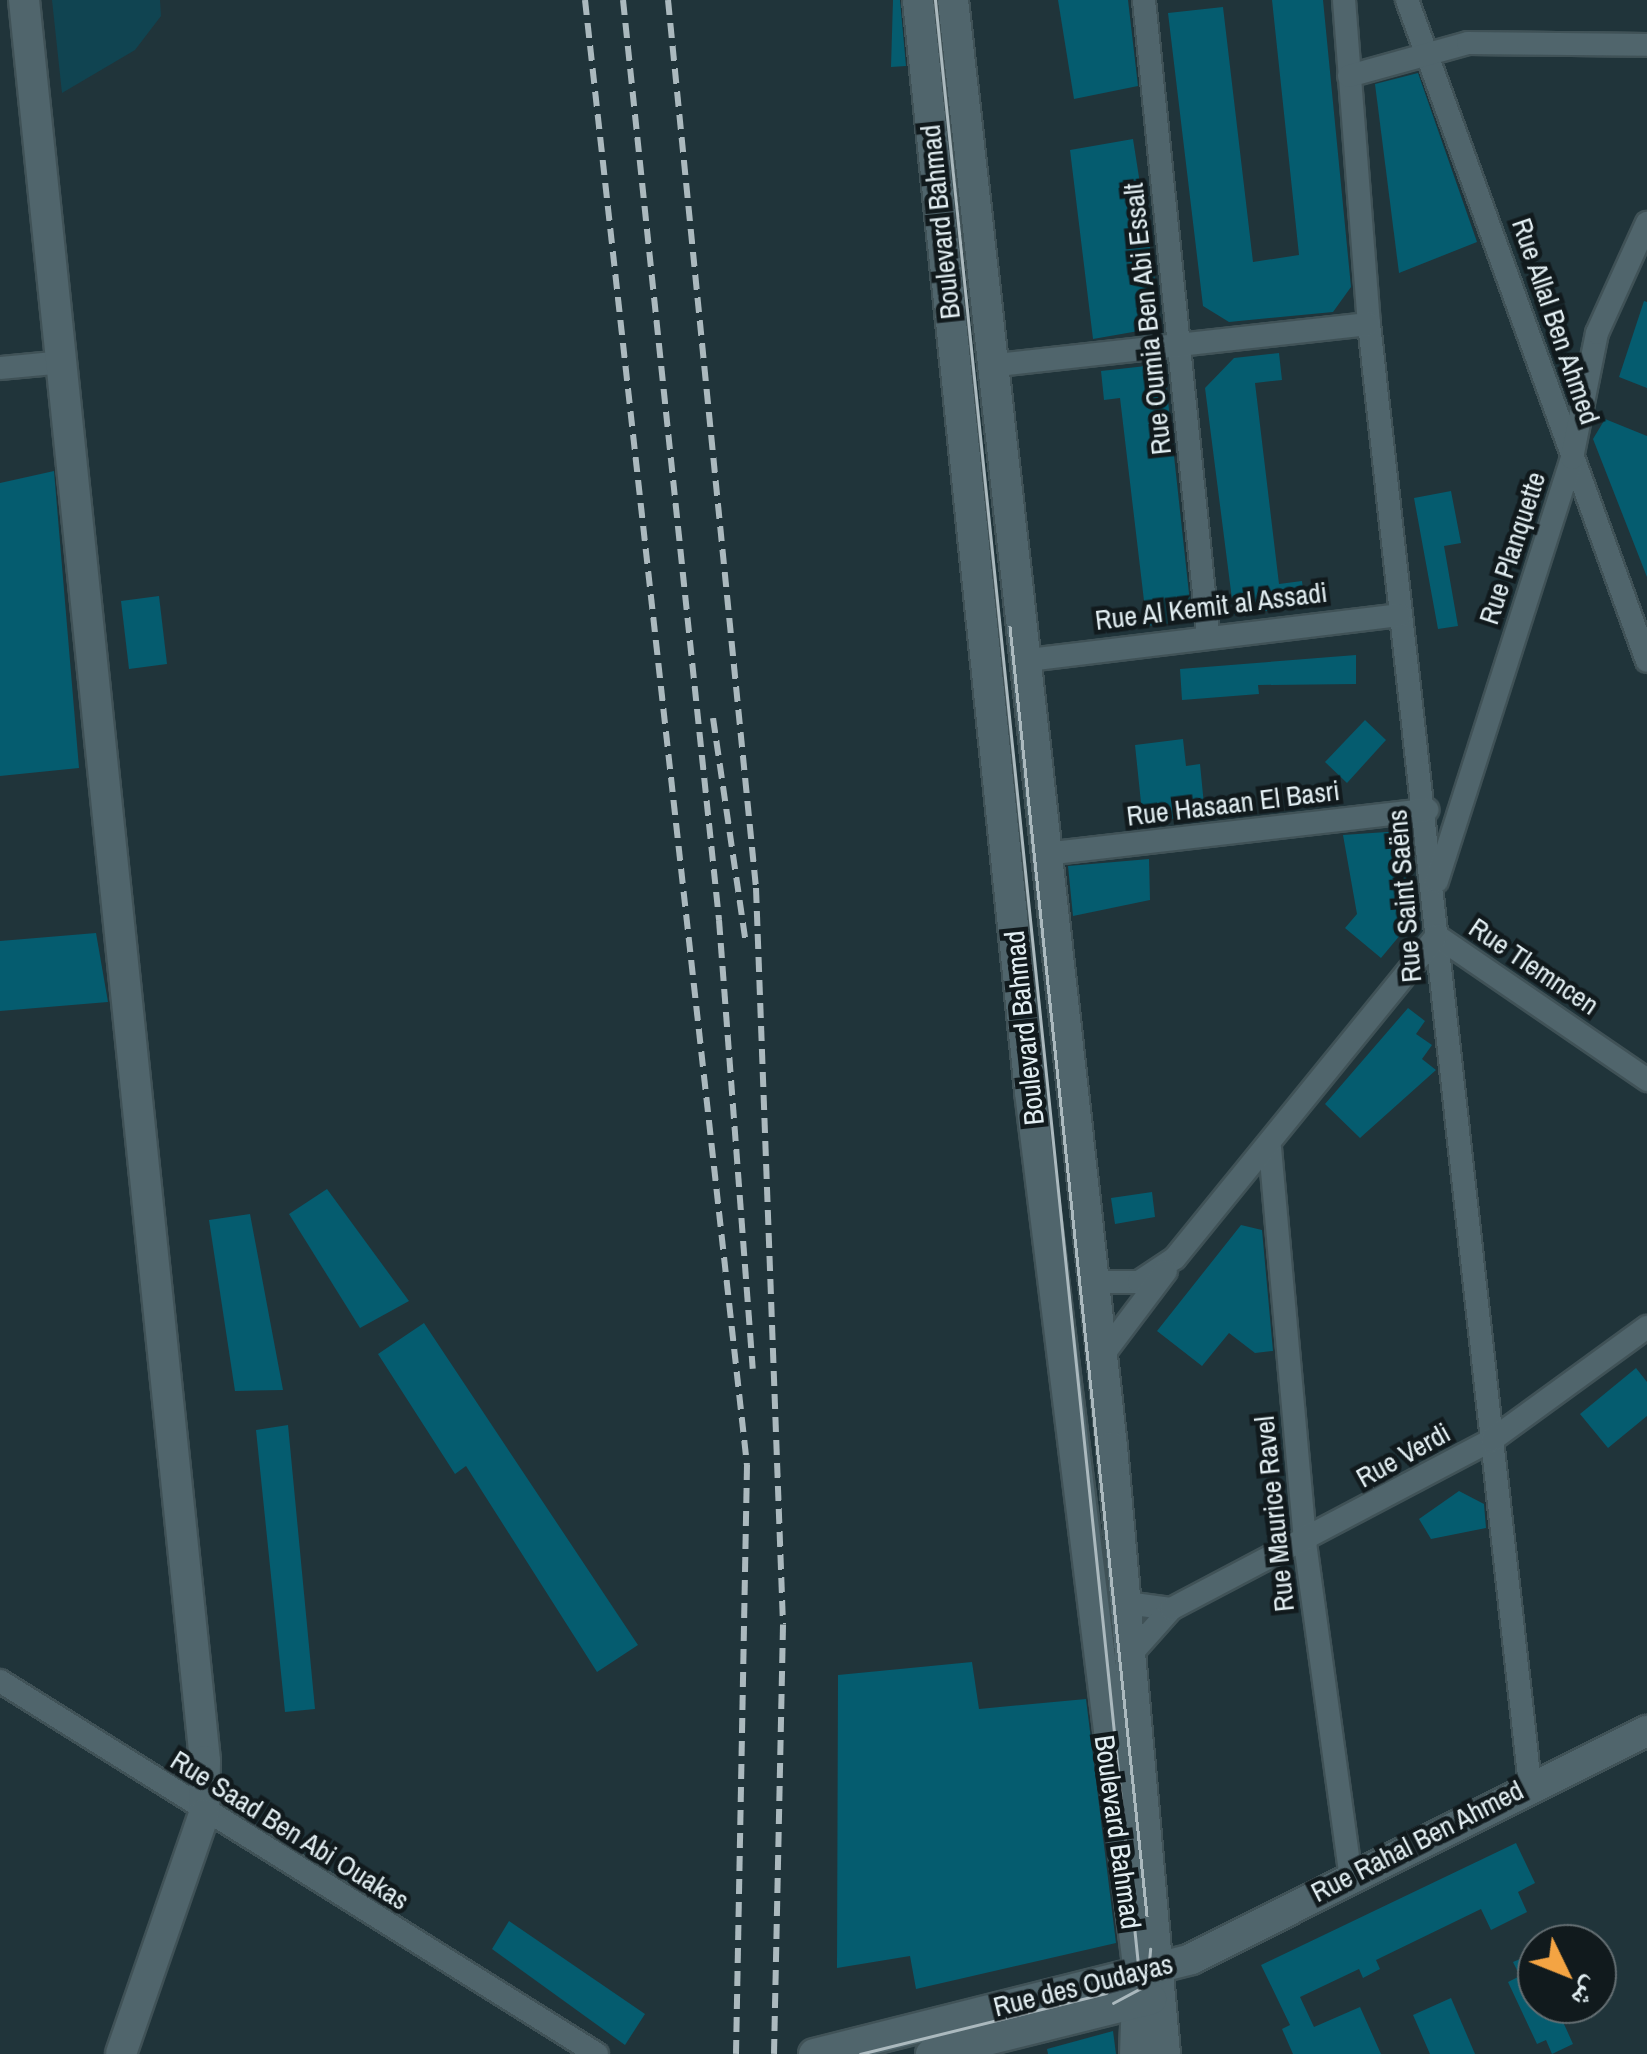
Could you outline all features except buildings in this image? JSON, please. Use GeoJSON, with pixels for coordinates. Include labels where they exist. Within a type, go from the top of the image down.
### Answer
{"type":"FeatureCollection","features":[{"type":"Feature","properties":{"kind":"main road"},"geometry":{"type":"LineString","coordinates":[[24,0],[64,362],[204,1814],[121,2054]]}},
{"type":"Feature","properties":{"kind":"main road","name":"Boulevard Bahmad"},"geometry":{"type":"LineString","coordinates":[[918,0],[1028,1074],[1148,1985],[1165,2054]]}},
{"type":"Feature","properties":{"kind":"main road","name":"Boulevard Bahmad"},"geometry":{"type":"LineString","coordinates":[[954,0],[997,366],[1045,854],[1132,1653],[1148,1985],[1136,2054]]}},
{"type":"Feature","properties":{"kind":"main road","name":"Rue Rahal Ben Ahmed"},"geometry":{"type":"LineString","coordinates":[[1192,1958],[1350,1873],[1647,1731]]}},
{"type":"Feature","properties":{"kind":"main road","name":"Rue des Oudayas"},"geometry":{"type":"LineString","coordinates":[[931,2054],[1148,1985],[1192,1958]]}},
{"type":"Feature","properties":{"kind":"main road","name":"Rue des Oudayas"},"geometry":{"type":"LineString","coordinates":[[814,2054],[1148,1985]]}},
{"type":"Feature","properties":{"kind":"street","name":"Rue Oumia Ben Abi Essalt"},"geometry":{"type":"LineString","coordinates":[[1144,0],[1182,344],[1208,633]]}},
{"type":"Feature","properties":{"kind":"street","name":"Rue Saint Saëns"},"geometry":{"type":"LineString","coordinates":[[1344,0],[1369,324],[1400,615],[1427,810],[1437,936],[1530,1785]]}},
{"type":"Feature","properties":{"kind":"street","name":"Rue Allal Ben Ahmed"},"geometry":{"type":"LineString","coordinates":[[1407,0],[1431,56],[1647,662]]}},
{"type":"Feature","properties":{"kind":"street"},"geometry":{"type":"LineString","coordinates":[[1349,76],[1468,43],[1647,45]]}},
{"type":"Feature","properties":{"kind":"street","name":"Rue Planquette"},"geometry":{"type":"LineString","coordinates":[[1433,894],[1572,458],[1597,333],[1647,223]]}},
{"type":"Feature","properties":{"kind":"street"},"geometry":{"type":"LineString","coordinates":[[997,366],[1369,324]]}},
{"type":"Feature","properties":{"kind":"street"},"geometry":{"type":"LineString","coordinates":[[0,368],[64,362]]}},
{"type":"Feature","properties":{"kind":"street","name":"Rue Al Kemit al Assadi"},"geometry":{"type":"LineString","coordinates":[[1028,660],[1208,633],[1400,615]]}},
{"type":"Feature","properties":{"kind":"street","name":"Rue Hasaan El Basri"},"geometry":{"type":"LineString","coordinates":[[1045,854],[1427,810]]}},
{"type":"Feature","properties":{"kind":"street"},"geometry":{"type":"LineString","coordinates":[[1102,1356],[1176,1258],[1270,1148],[1437,936]]}},
{"type":"Feature","properties":{"kind":"street","name":"Rue Tlemncen"},"geometry":{"type":"LineString","coordinates":[[1437,936],[1647,1080]]}},
{"type":"Feature","properties":{"kind":"street","name":"Rue Maurice Ravel"},"geometry":{"type":"LineString","coordinates":[[1270,1148],[1305,1542],[1350,1873]]}},
{"type":"Feature","properties":{"kind":"street"},"geometry":{"type":"LineString","coordinates":[[1094,1282],[1140,1282],[1176,1258]]}},
{"type":"Feature","properties":{"kind":"street","name":"Rue Verdi"},"geometry":{"type":"LineString","coordinates":[[1132,1653],[1171,1609],[1305,1542],[1492,1440],[1647,1328]]}},
{"type":"Feature","properties":{"kind":"street"},"geometry":{"type":"LineString","coordinates":[[1126,1603],[1171,1609]]}},
{"type":"Feature","properties":{"kind":"street","name":"Rue Saad Ben Abi Ouakas"},"geometry":{"type":"LineString","coordinates":[[0,1681],[204,1814],[596,2054]]}},
{"type":"Feature","properties":{"kind":"street"},"geometry":{"type":"LineString","coordinates":[[552,2026],[557,2054]]}},
{"type":"Feature","properties":{"kind":"shaded area"},"geometry":{"type":"Polygon","coordinates":[[[52,0],[160,0],[161,16],[135,50],[62,93],[52,0]]]}},
{"type":"Feature","properties":{"kind":"tram line"},"geometry":{"type":"LineString","coordinates":[[860,2054],[1106,1993],[1138,1965],[935,0]]}},
{"type":"Feature","properties":{"kind":"tram line"},"geometry":{"type":"LineString","coordinates":[[1010,627],[1147,1915]]}},
{"type":"Feature","properties":{"kind":"tram line"},"geometry":{"type":"LineString","coordinates":[[1113,2003],[1147,1985],[1150,1949]]}},
{"type":"Feature","properties":{"kind":"railway"},"geometry":{"type":"LineString","coordinates":[[585,0],[747,1465],[736,2054]]}},
{"type":"Feature","properties":{"kind":"railway"},"geometry":{"type":"LineString","coordinates":[[623,0],[719,920],[753,1369]]}},
{"type":"Feature","properties":{"kind":"railway"},"geometry":{"type":"LineString","coordinates":[[668,0],[756,888],[783,1625],[774,2054]]}},
{"type":"Feature","properties":{"kind":"railway"},"geometry":{"type":"LineString","coordinates":[[713,718],[746,945]]}}]}
